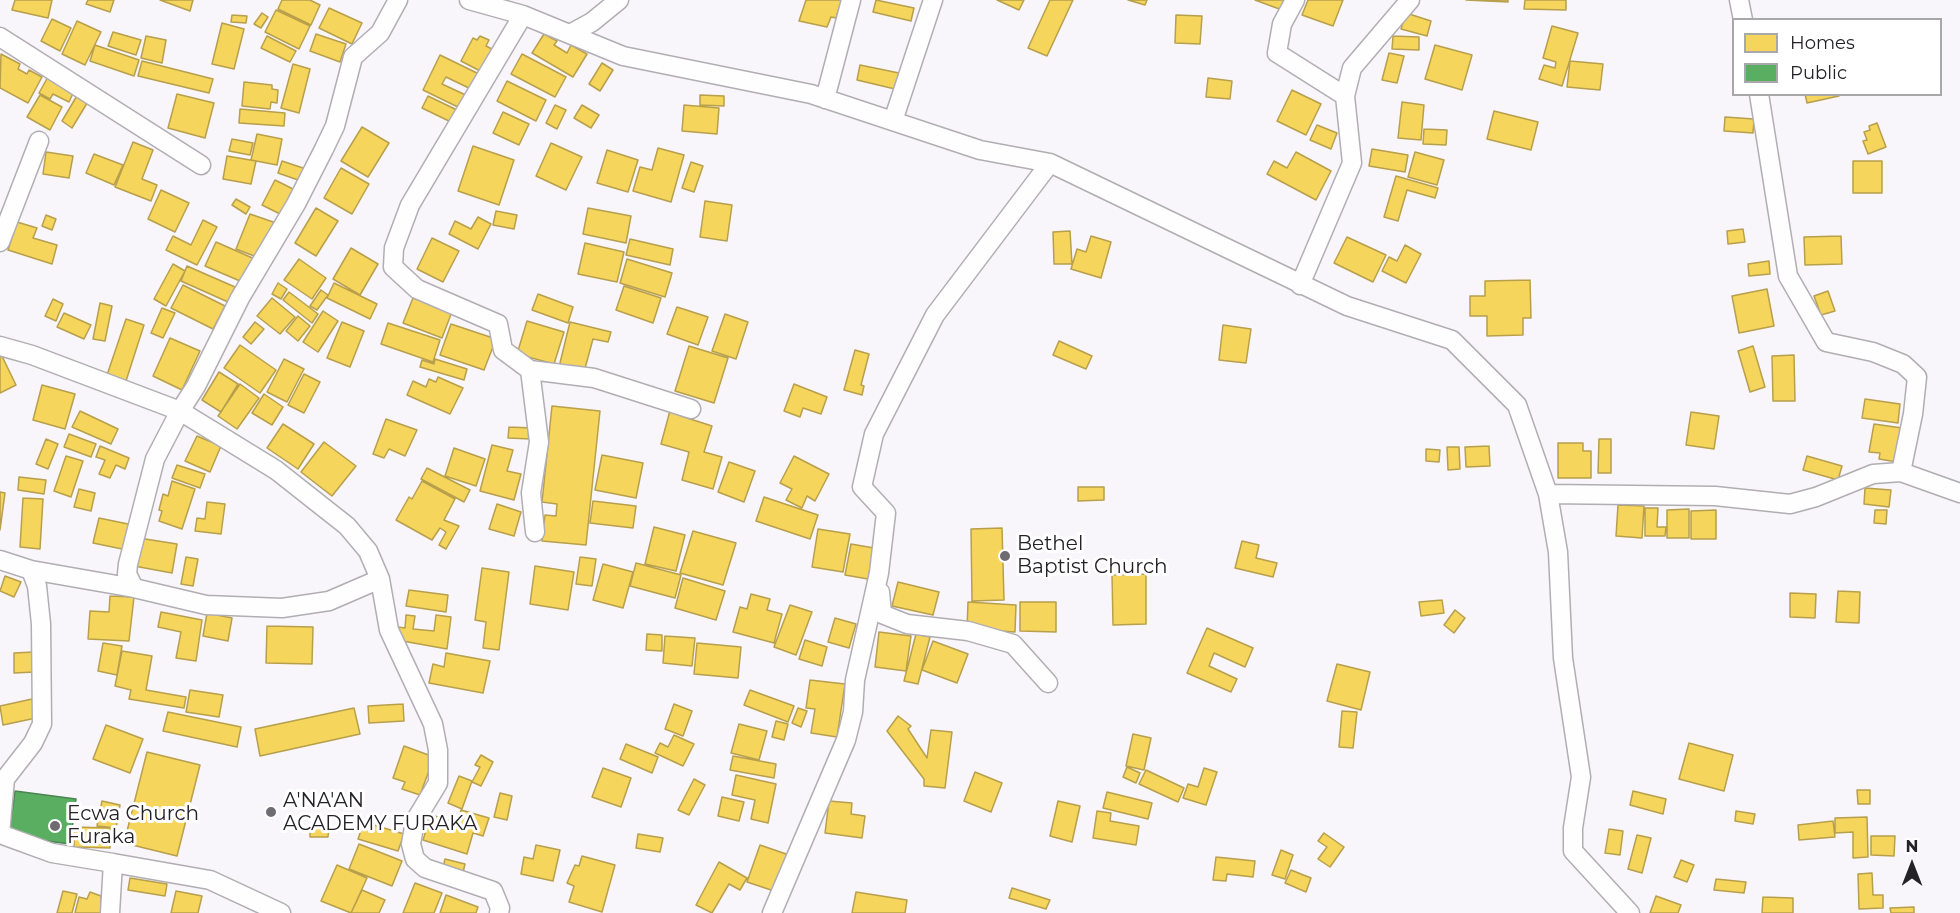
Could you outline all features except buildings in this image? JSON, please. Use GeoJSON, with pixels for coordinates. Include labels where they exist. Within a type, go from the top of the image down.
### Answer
{"type":"FeatureCollection","features":[{"type":"Feature","properties":{"kind":"street"},"geometry":{"type":"LineString","coordinates":[[134,588],[127,574],[128,564],[155,459],[196,386],[240,298],[296,204],[324,149],[335,126],[353,57],[380,33],[398,0]]}},
{"type":"Feature","properties":{"kind":"street"},"geometry":{"type":"LineString","coordinates":[[469,0],[493,4],[623,56],[825,99],[980,150],[1050,163],[1347,306],[1452,340],[1517,405],[1548,494],[1558,552],[1563,658],[1581,777],[1573,828],[1573,851],[1630,913]]}},
{"type":"Feature","properties":{"kind":"street"},"geometry":{"type":"LineString","coordinates":[[570,34],[592,22],[619,0]]}},
{"type":"Feature","properties":{"kind":"street"},"geometry":{"type":"LineString","coordinates":[[825,99],[850,0]]}},
{"type":"Feature","properties":{"kind":"street"},"geometry":{"type":"LineString","coordinates":[[893,121],[933,0]]}},
{"type":"Feature","properties":{"kind":"street"},"geometry":{"type":"LineString","coordinates":[[1294,0],[1282,24],[1277,53],[1345,96]]}},
{"type":"Feature","properties":{"kind":"street"},"geometry":{"type":"LineString","coordinates":[[1300,285],[1352,163],[1345,96],[1352,68],[1410,0]]}},
{"type":"Feature","properties":{"kind":"street"},"geometry":{"type":"LineString","coordinates":[[1739,0],[1743,18]]}},
{"type":"Feature","properties":{"kind":"street"},"geometry":{"type":"LineString","coordinates":[[523,15],[410,205],[394,248],[393,267],[417,289],[498,324],[502,350],[530,370],[594,378],[691,409]]}},
{"type":"Feature","properties":{"kind":"street"},"geometry":{"type":"LineString","coordinates":[[0,37],[201,165]]}},
{"type":"Feature","properties":{"kind":"street"},"geometry":{"type":"LineString","coordinates":[[1759,96],[1788,276],[1826,342],[1883,356],[1903,364],[1917,377],[1913,414],[1901,472]]}},
{"type":"Feature","properties":{"kind":"street"},"geometry":{"type":"LineString","coordinates":[[0,242],[39,141]]}},
{"type":"Feature","properties":{"kind":"street"},"geometry":{"type":"LineString","coordinates":[[772,913],[846,740],[853,712],[855,680],[879,573],[886,513],[862,487],[874,434],[935,315],[1050,163]]}},
{"type":"Feature","properties":{"kind":"street"},"geometry":{"type":"LineString","coordinates":[[0,346],[32,355],[180,411],[276,470],[347,526],[368,551],[380,579],[389,630],[433,724],[438,750],[438,783],[415,821],[411,844],[415,859],[425,868],[492,891],[500,908],[499,913]]}},
{"type":"Feature","properties":{"kind":"street"},"geometry":{"type":"LineString","coordinates":[[530,370],[539,442],[531,493],[535,532]]}},
{"type":"Feature","properties":{"kind":"street"},"geometry":{"type":"LineString","coordinates":[[1548,494],[1715,496],[1790,504],[1816,497],[1873,474],[1901,472],[1960,493]]}},
{"type":"Feature","properties":{"kind":"street"},"geometry":{"type":"LineString","coordinates":[[0,560],[31,570],[134,588],[206,605],[282,609],[329,601],[380,579]]}},
{"type":"Feature","properties":{"kind":"street"},"geometry":{"type":"LineString","coordinates":[[31,570],[37,586],[41,624],[42,724],[33,743],[5,779],[0,834],[52,853],[210,880],[281,913]]}},
{"type":"Feature","properties":{"kind":"street"},"geometry":{"type":"LineString","coordinates":[[879,573],[882,614],[907,624],[968,631],[1013,644],[1048,683]]}},
{"type":"Feature","properties":{"kind":"street"},"geometry":{"type":"LineString","coordinates":[[110,913],[113,862]]}},
{"type":"Feature","properties":{"kind":"place","name":"Bethel Baptist Church"},"geometry":{"type":"Point","coordinates":[1005,556]}},
{"type":"Feature","properties":{"kind":"place","name":"A'NA'AN ACADEMY FURAKA"},"geometry":{"type":"Point","coordinates":[271,812]}},
{"type":"Feature","properties":{"kind":"place","name":"Ecwa Church Furaka"},"geometry":{"type":"Point","coordinates":[55,826]}}]}
